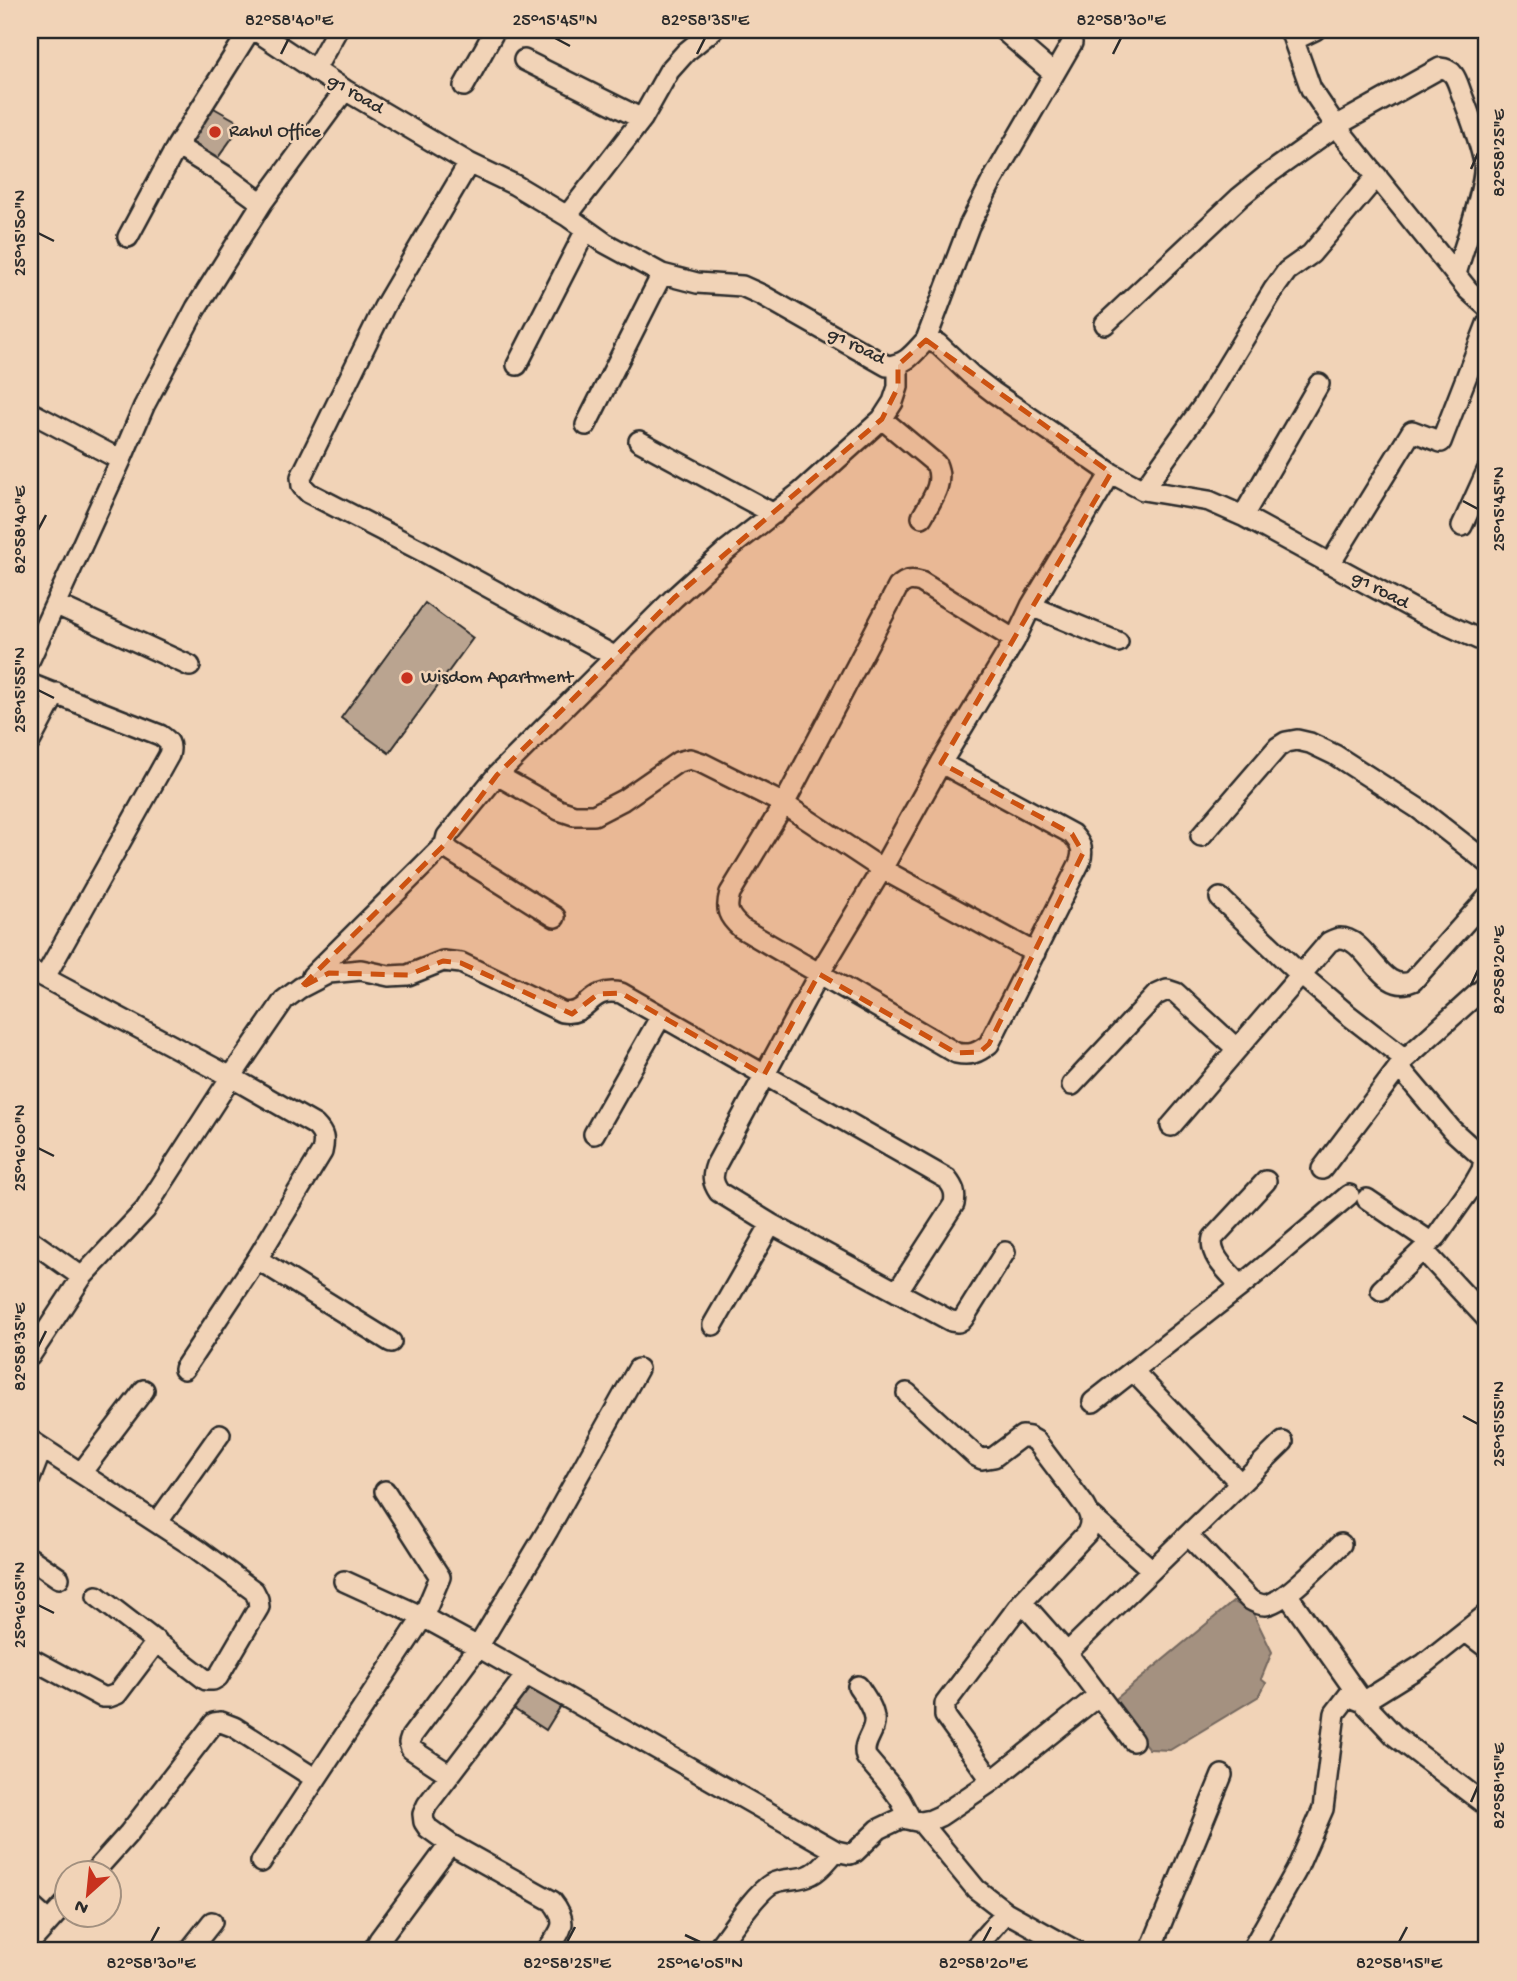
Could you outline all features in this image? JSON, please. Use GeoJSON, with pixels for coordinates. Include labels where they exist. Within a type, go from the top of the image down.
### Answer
{"type":"FeatureCollection","features":[{"type":"Feature","properties":{"kind":"street","name":"g1 road"},"geometry":{"type":"LineString","coordinates":[[253,30],[345,90],[469,163],[515,185],[568,216],[605,243],[662,274],[697,283],[742,286],[887,366],[898,365],[926,340],[938,344],[993,392],[1111,473],[1143,490],[1209,501],[1243,516],[1419,612],[1487,643]]}},
{"type":"Feature","properties":{"kind":"street"},"geometry":{"type":"LineString","coordinates":[[128,237],[177,146],[253,30]]}},
{"type":"Feature","properties":{"kind":"street"},"geometry":{"type":"LineString","coordinates":[[314,71],[338,30]]}},
{"type":"Feature","properties":{"kind":"street"},"geometry":{"type":"LineString","coordinates":[[464,86],[495,30]]}},
{"type":"Feature","properties":{"kind":"street"},"geometry":{"type":"LineString","coordinates":[[568,216],[642,119],[670,71],[686,52],[713,30]]}},
{"type":"Feature","properties":{"kind":"street"},"geometry":{"type":"LineString","coordinates":[[1003,30],[1054,74]]}},
{"type":"Feature","properties":{"kind":"street"},"geometry":{"type":"LineString","coordinates":[[1315,30],[1292,35],[1311,89],[1336,126],[1468,290],[1487,307]]}},
{"type":"Feature","properties":{"kind":"street"},"geometry":{"type":"LineString","coordinates":[[926,340],[970,226],[992,181],[1072,43]]}},
{"type":"Feature","properties":{"kind":"street"},"geometry":{"type":"LineString","coordinates":[[524,60],[642,119]]}},
{"type":"Feature","properties":{"kind":"street"},"geometry":{"type":"LineString","coordinates":[[1105,324],[1267,175],[1336,126],[1440,68],[1447,68],[1454,74],[1484,164],[1483,183],[1456,274]]}},
{"type":"Feature","properties":{"kind":"street"},"geometry":{"type":"LineString","coordinates":[[30,659],[144,407],[196,308],[262,203],[345,90]]}},
{"type":"Feature","properties":{"kind":"street"},"geometry":{"type":"LineString","coordinates":[[177,146],[262,203]]}},
{"type":"Feature","properties":{"kind":"street"},"geometry":{"type":"LineString","coordinates":[[469,163],[384,306],[300,477],[302,486],[309,493],[424,552],[616,657]]}},
{"type":"Feature","properties":{"kind":"street"},"geometry":{"type":"LineString","coordinates":[[1143,490],[1203,406],[1287,271],[1311,254],[1377,176]]}},
{"type":"Feature","properties":{"kind":"street"},"geometry":{"type":"LineString","coordinates":[[517,365],[586,230]]}},
{"type":"Feature","properties":{"kind":"street"},"geometry":{"type":"LineString","coordinates":[[586,425],[662,274]]}},
{"type":"Feature","properties":{"kind":"street"},"geometry":{"type":"LineString","coordinates":[[1330,564],[1412,431],[1441,442],[1487,324]]}},
{"type":"Feature","properties":{"kind":"street"},"geometry":{"type":"LineString","coordinates":[[30,1356],[82,1277],[145,1210],[284,1000],[300,988],[445,844],[447,836],[497,775],[674,598],[727,550],[801,492],[882,419],[893,402],[898,387],[898,365]]}},
{"type":"Feature","properties":{"kind":"street"},"geometry":{"type":"LineString","coordinates":[[1243,516],[1319,384]]}},
{"type":"Feature","properties":{"kind":"street"},"geometry":{"type":"LineString","coordinates":[[30,412],[121,460]]}},
{"type":"Feature","properties":{"kind":"street"},"geometry":{"type":"LineString","coordinates":[[882,419],[936,464],[940,472],[939,484],[922,517]]}},
{"type":"Feature","properties":{"kind":"street"},"geometry":{"type":"LineString","coordinates":[[639,441],[774,514]]}},
{"type":"Feature","properties":{"kind":"street"},"geometry":{"type":"LineString","coordinates":[[1462,526],[1487,471]]}},
{"type":"Feature","properties":{"kind":"street"},"geometry":{"type":"LineString","coordinates":[[1005,1252],[963,1319],[958,1322],[951,1321],[771,1224],[719,1192],[714,1185],[713,1175],[716,1164],[819,974],[1015,640],[1031,606],[1111,473]]}},
{"type":"Feature","properties":{"kind":"street"},"geometry":{"type":"LineString","coordinates":[[941,763],[1072,834],[1081,843],[1083,853],[989,1044],[980,1052],[967,1055],[956,1053],[741,928],[729,917],[726,907],[730,893],[784,804],[898,587],[912,580],[921,582],[1015,640]]}},
{"type":"Feature","properties":{"kind":"street"},"geometry":{"type":"LineString","coordinates":[[55,604],[190,666]]}},
{"type":"Feature","properties":{"kind":"street"},"geometry":{"type":"LineString","coordinates":[[1031,606],[1118,642]]}},
{"type":"Feature","properties":{"kind":"street"},"geometry":{"type":"LineString","coordinates":[[30,684],[160,735],[169,741],[171,747],[169,755],[38,973],[315,1125],[323,1134],[325,1142],[322,1152],[257,1259],[184,1369]]}},
{"type":"Feature","properties":{"kind":"street"},"geometry":{"type":"LineString","coordinates":[[30,742],[56,693]]}},
{"type":"Feature","properties":{"kind":"street"},"geometry":{"type":"LineString","coordinates":[[1200,836],[1278,747],[1297,740],[1335,755],[1419,809],[1487,862]]}},
{"type":"Feature","properties":{"kind":"street"},"geometry":{"type":"LineString","coordinates":[[497,775],[558,810],[574,815],[594,815],[623,800],[677,762],[690,759],[702,762],[784,804],[882,869],[1035,953]]}},
{"type":"Feature","properties":{"kind":"street"},"geometry":{"type":"LineString","coordinates":[[445,844],[450,851],[555,917]]}},
{"type":"Feature","properties":{"kind":"street"},"geometry":{"type":"LineString","coordinates":[[1220,898],[1300,974],[1402,1063],[1452,1130],[1484,1159],[1482,1170],[1474,1184],[1436,1236],[1381,1290]]}},
{"type":"Feature","properties":{"kind":"street"},"geometry":{"type":"LineString","coordinates":[[1171,1126],[1329,942],[1339,937],[1354,944],[1395,983],[1406,984],[1413,981],[1487,898]]}},
{"type":"Feature","properties":{"kind":"street"},"geometry":{"type":"LineString","coordinates":[[300,988],[329,973],[361,970],[389,976],[408,975],[443,961],[461,963],[562,1012],[572,1014],[598,994],[610,991],[621,993],[947,1179],[956,1195],[954,1205],[897,1292]]}},
{"type":"Feature","properties":{"kind":"street"},"geometry":{"type":"LineString","coordinates":[[1322,1169],[1402,1063],[1487,985]]}},
{"type":"Feature","properties":{"kind":"street"},"geometry":{"type":"LineString","coordinates":[[1072,1085],[1156,996],[1167,990],[1176,993],[1237,1049]]}},
{"type":"Feature","properties":{"kind":"street"},"geometry":{"type":"LineString","coordinates":[[594,1134],[661,1016]]}},
{"type":"Feature","properties":{"kind":"street"},"geometry":{"type":"LineString","coordinates":[[1241,1286],[1213,1253],[1211,1245],[1213,1238],[1266,1181]]}},
{"type":"Feature","properties":{"kind":"street"},"geometry":{"type":"LineString","coordinates":[[1093,1402],[1358,1197],[1429,1241],[1436,1236]]}},
{"type":"Feature","properties":{"kind":"street"},"geometry":{"type":"LineString","coordinates":[[713,1325],[771,1224]]}},
{"type":"Feature","properties":{"kind":"street"},"geometry":{"type":"LineString","coordinates":[[1436,1236],[1487,1319]]}},
{"type":"Feature","properties":{"kind":"street"},"geometry":{"type":"LineString","coordinates":[[30,1240],[82,1277]]}},
{"type":"Feature","properties":{"kind":"street"},"geometry":{"type":"LineString","coordinates":[[257,1259],[391,1342]]}},
{"type":"Feature","properties":{"kind":"street"},"geometry":{"type":"LineString","coordinates":[[449,1774],[411,1749],[411,1737],[478,1647],[548,1531],[638,1369]]}},
{"type":"Feature","properties":{"kind":"street"},"geometry":{"type":"LineString","coordinates":[[1133,1371],[1240,1483]]}},
{"type":"Feature","properties":{"kind":"street"},"geometry":{"type":"LineString","coordinates":[[81,1473],[144,1390]]}},
{"type":"Feature","properties":{"kind":"street"},"geometry":{"type":"LineString","coordinates":[[907,1393],[982,1459],[994,1457],[1022,1436],[1036,1441],[1090,1515],[1152,1570]]}},
{"type":"Feature","properties":{"kind":"street"},"geometry":{"type":"LineString","coordinates":[[157,1523],[220,1434]]}},
{"type":"Feature","properties":{"kind":"street"},"geometry":{"type":"LineString","coordinates":[[1067,1653],[1283,1442]]}},
{"type":"Feature","properties":{"kind":"street"},"geometry":{"type":"LineString","coordinates":[[30,1479],[36,1444],[197,1549],[254,1591],[259,1606],[218,1677],[206,1680],[97,1595]]}},
{"type":"Feature","properties":{"kind":"street"},"geometry":{"type":"LineString","coordinates":[[261,1861],[422,1617],[440,1577],[385,1491]]}},
{"type":"Feature","properties":{"kind":"street"},"geometry":{"type":"LineString","coordinates":[[992,1781],[945,1716],[945,1704],[1023,1602],[1087,1533],[1091,1523],[1090,1515]]}},
{"type":"Feature","properties":{"kind":"street"},"geometry":{"type":"LineString","coordinates":[[1188,1535],[1249,1599],[1267,1605],[1287,1594],[1341,1544]]}},
{"type":"Feature","properties":{"kind":"street"},"geometry":{"type":"LineString","coordinates":[[30,1558],[59,1578]]}},
{"type":"Feature","properties":{"kind":"street"},"geometry":{"type":"LineString","coordinates":[[344,1581],[422,1617],[478,1647],[836,1851],[850,1854],[889,1823],[902,1818],[916,1821],[940,1816],[992,1781],[1099,1695]]}},
{"type":"Feature","properties":{"kind":"street"},"geometry":{"type":"LineString","coordinates":[[1287,1594],[1363,1702],[1395,1736],[1487,1807]]}},
{"type":"Feature","properties":{"kind":"street"},"geometry":{"type":"LineString","coordinates":[[1023,1602],[1067,1653],[1133,1741]]}},
{"type":"Feature","properties":{"kind":"street"},"geometry":{"type":"LineString","coordinates":[[1363,1702],[1424,1664],[1487,1614]]}},
{"type":"Feature","properties":{"kind":"street"},"geometry":{"type":"LineString","coordinates":[[1466,1632],[1487,1648]]}},
{"type":"Feature","properties":{"kind":"street"},"geometry":{"type":"LineString","coordinates":[[30,1658],[102,1697],[109,1697],[117,1694],[157,1641]]}},
{"type":"Feature","properties":{"kind":"street"},"geometry":{"type":"LineString","coordinates":[[526,1675],[449,1774],[423,1815],[428,1828],[450,1844],[552,1901],[561,1912],[563,1924],[558,1936],[546,1951]]}},
{"type":"Feature","properties":{"kind":"street"},"geometry":{"type":"LineString","coordinates":[[858,1686],[875,1720],[865,1745],[866,1757],[916,1821],[976,1889],[1006,1912],[1076,1951]]}},
{"type":"Feature","properties":{"kind":"street"},"geometry":{"type":"LineString","coordinates":[[1251,1951],[1296,1871],[1323,1809],[1335,1713],[1348,1696],[1363,1702]]}},
{"type":"Feature","properties":{"kind":"street"},"geometry":{"type":"LineString","coordinates":[[106,1858],[129,1833],[214,1723],[221,1722],[234,1727],[316,1779]]}},
{"type":"Feature","properties":{"kind":"street"},"geometry":{"type":"LineString","coordinates":[[1150,1951],[1222,1775]]}},
{"type":"Feature","properties":{"kind":"street"},"geometry":{"type":"LineString","coordinates":[[373,1951],[450,1844]]}},
{"type":"Feature","properties":{"kind":"street"},"geometry":{"type":"LineString","coordinates":[[715,1951],[760,1893],[771,1884],[787,1878],[812,1874],[836,1851]]}},
{"type":"Feature","properties":{"kind":"street"},"geometry":{"type":"LineString","coordinates":[[30,1905],[49,1922]]}},
{"type":"Feature","properties":{"kind":"street"},"geometry":{"type":"LineString","coordinates":[[972,1951],[1006,1912]]}},
{"type":"Feature","properties":{"kind":"street"},"geometry":{"type":"LineString","coordinates":[[30,1943],[52,1919]]}},
{"type":"Feature","properties":{"kind":"street"},"geometry":{"type":"LineString","coordinates":[[189,1951],[212,1922]]}},
{"type":"Feature","properties":{"kind":"highlighted area"},"geometry":{"type":"Polygon","coordinates":[[[926,340],[1111,473],[941,763],[1072,834],[1083,853],[989,1044],[980,1052],[956,1053],[819,974],[764,1075],[621,993],[598,994],[572,1014],[461,963],[443,961],[408,975],[329,973],[300,988],[445,844],[497,775],[674,598],[882,419],[898,387],[898,365],[926,340]]]}},
{"type":"Feature","properties":{"kind":"shaded area"},"geometry":{"type":"Polygon","coordinates":[[[1233,1602],[1251,1609],[1272,1652],[1261,1679],[1266,1683],[1259,1696],[1170,1750],[1149,1749],[1111,1703],[1233,1602]]]}},
{"type":"Feature","properties":{"kind":"building","name":"Rahul Office"},"geometry":{"type":"Polygon","coordinates":[[[212,107],[242,124],[217,159],[189,140],[212,107]]]}},
{"type":"Feature","properties":{"kind":"building","name":"Wisdom Apartment"},"geometry":{"type":"Polygon","coordinates":[[[425,603],[473,638],[389,753],[341,718],[425,603]]]}},
{"type":"Feature","properties":{"kind":"building"},"geometry":{"type":"Polygon","coordinates":[[[527,1682],[562,1704],[546,1730],[511,1707],[527,1682]]]}},
{"type":"Feature","properties":{"kind":"place","name":"Rahul Office"},"geometry":{"type":"Point","coordinates":[215,132]}},
{"type":"Feature","properties":{"kind":"place","name":"Wisdom Apartment"},"geometry":{"type":"Point","coordinates":[407,678]}}]}
